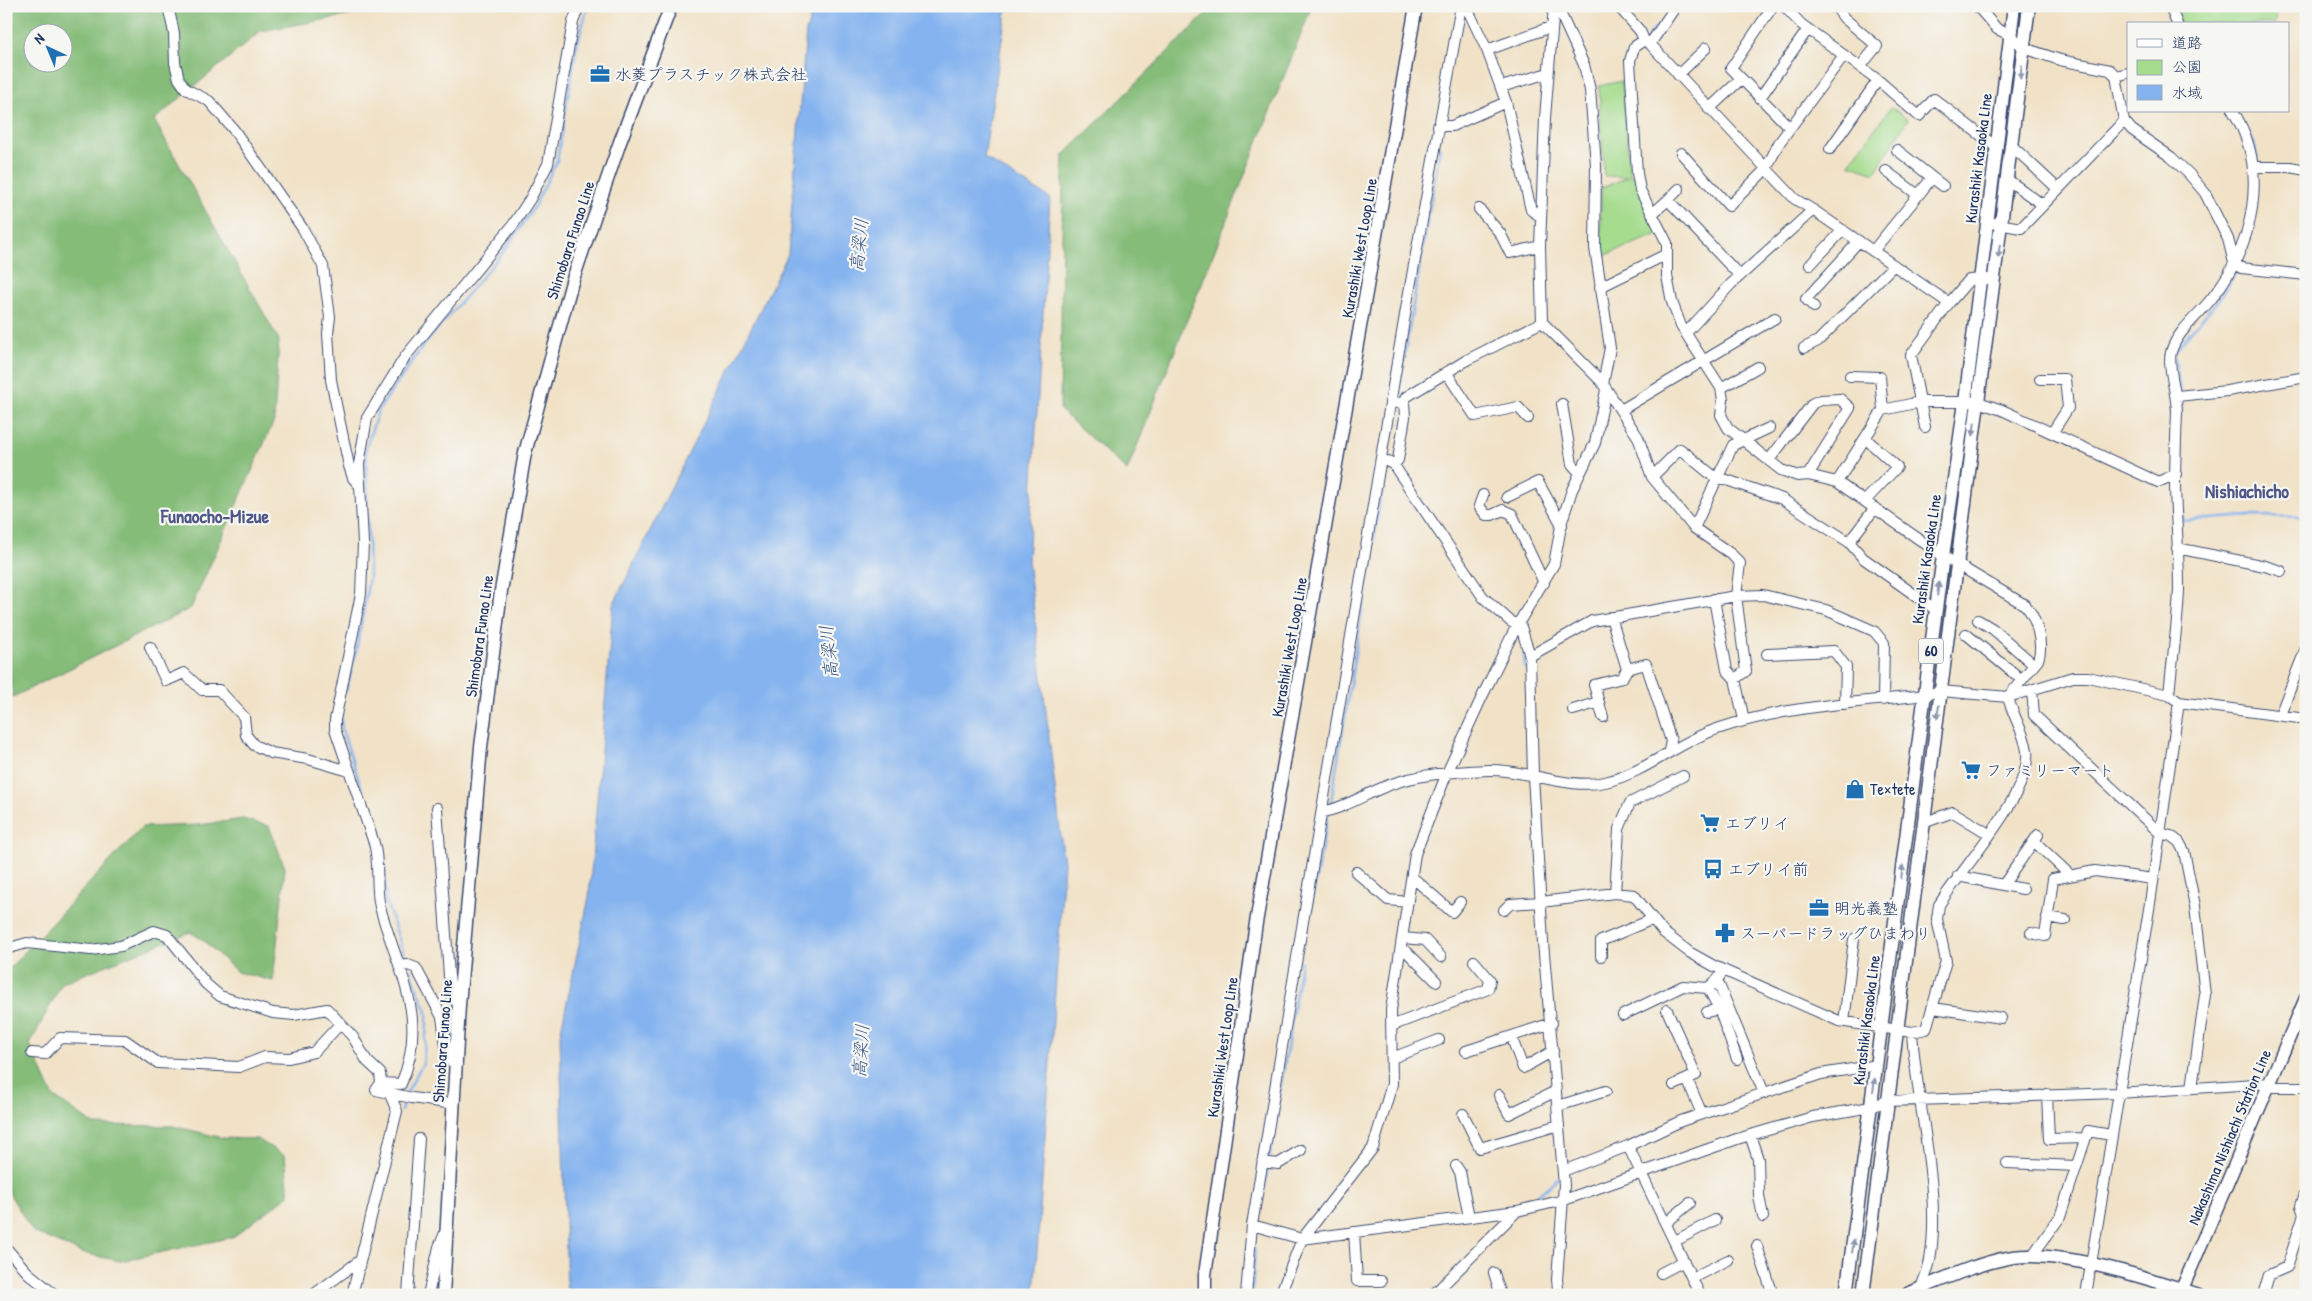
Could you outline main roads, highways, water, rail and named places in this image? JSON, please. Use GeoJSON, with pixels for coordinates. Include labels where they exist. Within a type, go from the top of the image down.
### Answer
{"type":"FeatureCollection","features":[{"type":"Feature","properties":{"kind":"main road","name":"Shimobara Funao Line"},"geometry":{"type":"LineString","coordinates":[[443,1295],[459,1005],[481,747],[501,591],[525,453],[572,282],[620,142],[671,6]]}},
{"type":"Feature","properties":{"kind":"main road","name":"Kurashiki West Loop Line"},"geometry":{"type":"LineString","coordinates":[[1205,1295],[1205,1275],[1256,923],[1416,6]]}},
{"type":"Feature","properties":{"kind":"main road","name":"Kurashiki Kasaoka Line"},"geometry":{"type":"LineString","coordinates":[[1863,1295],[1957,564],[1980,278],[2014,6]]}},
{"type":"Feature","properties":{"kind":"main road","name":"Kurashiki Kasaoka Line"},"geometry":{"type":"LineString","coordinates":[[1846,1295],[1943,556],[1995,280],[2029,6]]}},
{"type":"Feature","properties":{"kind":"main road","name":"Nakashima Nishiachi Station Line"},"geometry":{"type":"LineString","coordinates":[[2181,1292],[2269,1085],[2301,1022],[2306,998]]}},
{"type":"Feature","properties":{"kind":"main road"},"geometry":{"type":"LineString","coordinates":[[1905,1295],[1999,1260],[2032,1256],[2090,1264],[2181,1292],[2199,1295]]}},
{"type":"Feature","properties":{"kind":"water","name":"高梁川"},"geometry":{"type":"Polygon","coordinates":[[[815,6],[1007,6],[984,158],[1050,198],[1028,561],[1064,863],[1034,1295],[567,1295],[560,1035],[589,897],[613,605],[788,254],[806,31],[815,6]]]}},
{"type":"Feature","properties":{"kind":"waterway"},"geometry":{"type":"LineString","coordinates":[[346,691],[356,652],[369,578],[366,448],[378,411],[423,346],[505,250],[534,207],[557,161],[576,49],[588,6]]}},
{"type":"Feature","properties":{"kind":"waterway"},"geometry":{"type":"LineString","coordinates":[[1648,36],[1656,27]]}},
{"type":"Feature","properties":{"kind":"waterway"},"geometry":{"type":"LineString","coordinates":[[2249,132],[2254,143],[2258,165]]}},
{"type":"Feature","properties":{"kind":"waterway"},"geometry":{"type":"LineString","coordinates":[[1397,399],[1440,148]]}},
{"type":"Feature","properties":{"kind":"waterway"},"geometry":{"type":"LineString","coordinates":[[2176,351],[2226,290],[2236,269]]}},
{"type":"Feature","properties":{"kind":"waterway"},"geometry":{"type":"LineString","coordinates":[[2175,358],[2180,393]]}},
{"type":"Feature","properties":{"kind":"waterway"},"geometry":{"type":"LineString","coordinates":[[1387,458],[1396,404]]}},
{"type":"Feature","properties":{"kind":"waterway"},"geometry":{"type":"LineString","coordinates":[[2181,451],[2183,521],[2249,516],[2306,517]]}},
{"type":"Feature","properties":{"kind":"waterway"},"geometry":{"type":"LineString","coordinates":[[1330,808],[1386,463]]}},
{"type":"Feature","properties":{"kind":"waterway"},"geometry":{"type":"LineString","coordinates":[[1524,654],[1525,669]]}},
{"type":"Feature","properties":{"kind":"waterway"},"geometry":{"type":"LineString","coordinates":[[341,716],[342,730],[383,852],[386,902],[407,962]]}},
{"type":"Feature","properties":{"kind":"waterway"},"geometry":{"type":"LineString","coordinates":[[1310,911],[1328,814]]}},
{"type":"Feature","properties":{"kind":"waterway"},"geometry":{"type":"LineString","coordinates":[[1269,1161],[1301,961]]}},
{"type":"Feature","properties":{"kind":"waterway"},"geometry":{"type":"LineString","coordinates":[[406,1094],[423,1063],[427,1025],[427,1012],[410,970]]}},
{"type":"Feature","properties":{"kind":"waterway"},"geometry":{"type":"LineString","coordinates":[[401,1111],[404,1099]]}},
{"type":"Feature","properties":{"kind":"waterway"},"geometry":{"type":"LineString","coordinates":[[1258,1225],[1268,1166]]}},
{"type":"Feature","properties":{"kind":"waterway"},"geometry":{"type":"LineString","coordinates":[[1528,1204],[1559,1177]]}},
{"type":"Feature","properties":{"kind":"waterway"},"geometry":{"type":"LineString","coordinates":[[1252,1295],[1255,1250]]}},
{"type":"Feature","properties":{"kind":"waterway"},"geometry":{"type":"LineString","coordinates":[[358,1295],[361,1279]]}},
{"type":"Feature","properties":{"kind":"place","name":"水菱プラスチック株式会社"},"geometry":{"type":"Point","coordinates":[600,74]}},
{"type":"Feature","properties":{"kind":"place","name":"ファミリーマート"},"geometry":{"type":"Point","coordinates":[1971,770]}},
{"type":"Feature","properties":{"kind":"place","name":"Te×tete"},"geometry":{"type":"Point","coordinates":[1855,789]}},
{"type":"Feature","properties":{"kind":"place","name":"エブリイ"},"geometry":{"type":"Point","coordinates":[1710,823]}},
{"type":"Feature","properties":{"kind":"place","name":"エブリイ前"},"geometry":{"type":"Point","coordinates":[1713,869]}},
{"type":"Feature","properties":{"kind":"place","name":"明光義塾"},"geometry":{"type":"Point","coordinates":[1819,908]}},
{"type":"Feature","properties":{"kind":"place","name":"スーパードラッグひまわり"},"geometry":{"type":"Point","coordinates":[1725,933]}},
{"type":"Feature","properties":{"kind":"district","name":"Nishiachicho"},"geometry":{"type":"Point","coordinates":[2247,491]}},
{"type":"Feature","properties":{"kind":"district","name":"Funaocho-Mizue"},"geometry":{"type":"Point","coordinates":[215,516]}}]}
